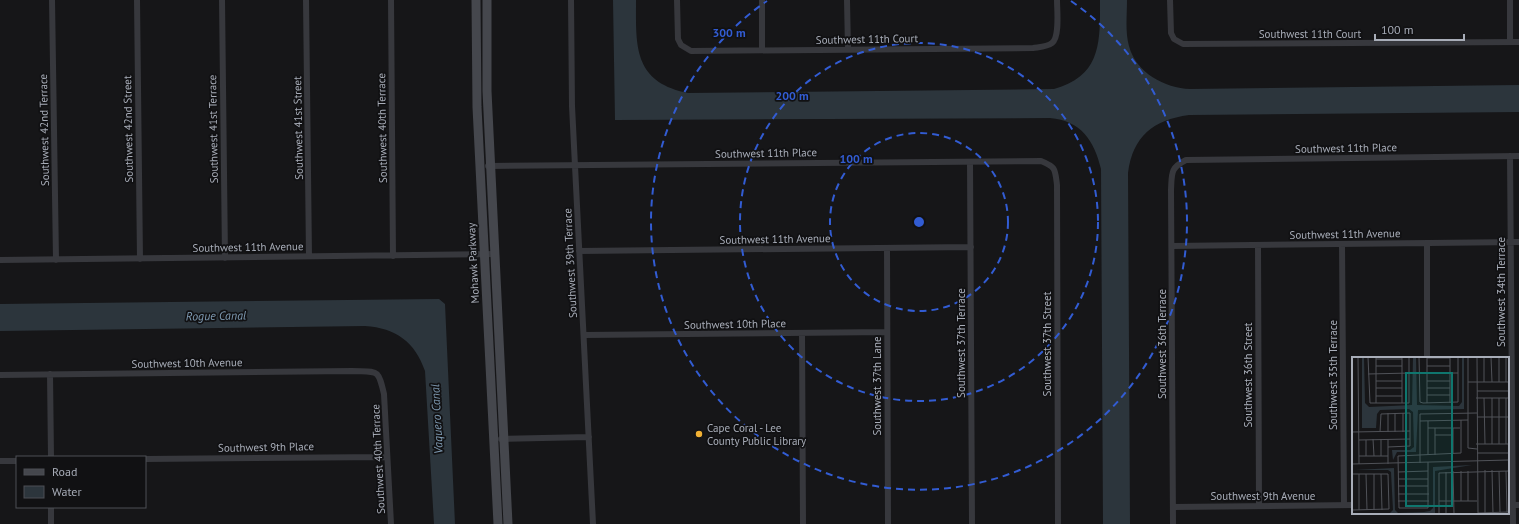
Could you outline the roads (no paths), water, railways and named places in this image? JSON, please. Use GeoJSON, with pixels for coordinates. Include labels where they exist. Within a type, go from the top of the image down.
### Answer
{"type":"FeatureCollection","features":[{"type":"Feature","properties":{"kind":"street","name":"Southwest 42nd Terrace"},"geometry":{"type":"LineString","coordinates":[[52,0],[56,260]]}},
{"type":"Feature","properties":{"kind":"street","name":"Southwest 42nd Street"},"geometry":{"type":"LineString","coordinates":[[137,0],[140,259]]}},
{"type":"Feature","properties":{"kind":"street","name":"Southwest 41st Terrace"},"geometry":{"type":"LineString","coordinates":[[222,0],[225,258]]}},
{"type":"Feature","properties":{"kind":"street","name":"Southwest 41st Street"},"geometry":{"type":"LineString","coordinates":[[306,0],[309,256]]}},
{"type":"Feature","properties":{"kind":"street","name":"Southwest 40th Terrace"},"geometry":{"type":"LineString","coordinates":[[391,0],[393,256]]}},
{"type":"Feature","properties":{"kind":"street","name":"Mohawk Parkway"},"geometry":{"type":"LineString","coordinates":[[476,0],[477,93],[480,166],[498,524]]}},
{"type":"Feature","properties":{"kind":"street","name":"Mohawk Parkway"},"geometry":{"type":"LineString","coordinates":[[487,0],[491,166],[508,524]]}},
{"type":"Feature","properties":{"kind":"street","name":"Southwest 39th Terrace"},"geometry":{"type":"LineString","coordinates":[[571,0],[572,106],[593,524]]}},
{"type":"Feature","properties":{"kind":"street","name":"Southwest 11th Court"},"geometry":{"type":"LineString","coordinates":[[677,0],[678,39],[681,45],[691,51],[1033,48],[1047,46],[1053,43],[1056,34],[1057,0]]}},
{"type":"Feature","properties":{"kind":"street"},"geometry":{"type":"LineString","coordinates":[[762,0],[762,50]]}},
{"type":"Feature","properties":{"kind":"street"},"geometry":{"type":"LineString","coordinates":[[847,0],[848,49]]}},
{"type":"Feature","properties":{"kind":"street","name":"Southwest 11th Court"},"geometry":{"type":"LineString","coordinates":[[1170,0],[1171,33],[1174,39],[1184,44],[1519,42]]}},
{"type":"Feature","properties":{"kind":"street"},"geometry":{"type":"LineString","coordinates":[[1510,0],[1510,42]]}},
{"type":"Feature","properties":{"kind":"street","name":"Southwest 34th Terrace"},"geometry":{"type":"LineString","coordinates":[[1510,156],[1512,524]]}},
{"type":"Feature","properties":{"kind":"street","name":"Southwest 11th Place"},"geometry":{"type":"LineString","coordinates":[[1175,165],[1186,160],[1519,156]]}},
{"type":"Feature","properties":{"kind":"street","name":"Southwest 11th Place"},"geometry":{"type":"LineString","coordinates":[[480,166],[1041,161],[1052,165]]}},
{"type":"Feature","properties":{"kind":"street","name":"Southwest 37th Terrace"},"geometry":{"type":"LineString","coordinates":[[970,162],[972,524]]}},
{"type":"Feature","properties":{"kind":"street","name":"Southwest 37th Street"},"geometry":{"type":"LineString","coordinates":[[1052,165],[1056,171],[1057,185],[1058,524]]}},
{"type":"Feature","properties":{"kind":"street","name":"Southwest 36th Terrace"},"geometry":{"type":"LineString","coordinates":[[1173,524],[1172,172],[1175,165]]}},
{"type":"Feature","properties":{"kind":"street","name":"Southwest 11th Avenue"},"geometry":{"type":"LineString","coordinates":[[1172,246],[1519,242]]}},
{"type":"Feature","properties":{"kind":"street"},"geometry":{"type":"LineString","coordinates":[[1427,243],[1427,357]]}},
{"type":"Feature","properties":{"kind":"street","name":"Southwest 35th Terrace"},"geometry":{"type":"LineString","coordinates":[[1342,244],[1344,505]]}},
{"type":"Feature","properties":{"kind":"street","name":"Southwest 36th Street"},"geometry":{"type":"LineString","coordinates":[[1258,245],[1259,506]]}},
{"type":"Feature","properties":{"kind":"street","name":"Southwest 11th Avenue"},"geometry":{"type":"LineString","coordinates":[[580,251],[971,247]]}},
{"type":"Feature","properties":{"kind":"street","name":"Southwest 37th Lane"},"geometry":{"type":"LineString","coordinates":[[887,248],[888,524]]}},
{"type":"Feature","properties":{"kind":"street","name":"Southwest 11th Avenue"},"geometry":{"type":"LineString","coordinates":[[0,260],[496,254]]}},
{"type":"Feature","properties":{"kind":"street","name":"Southwest 10th Place"},"geometry":{"type":"LineString","coordinates":[[584,336],[887,332]]}},
{"type":"Feature","properties":{"kind":"street"},"geometry":{"type":"LineString","coordinates":[[802,333],[803,524]]}},
{"type":"Feature","properties":{"kind":"street","name":"Southwest 10th Avenue"},"geometry":{"type":"LineString","coordinates":[[0,375],[352,370],[374,372]]}},
{"type":"Feature","properties":{"kind":"street","name":"Southwest 40th Terrace"},"geometry":{"type":"LineString","coordinates":[[374,372],[380,377],[384,394],[391,524]]}},
{"type":"Feature","properties":{"kind":"street"},"geometry":{"type":"LineString","coordinates":[[50,374],[51,456]]}},
{"type":"Feature","properties":{"kind":"street"},"geometry":{"type":"LineString","coordinates":[[494,439],[589,437]]}},
{"type":"Feature","properties":{"kind":"street","name":"Southwest 9th Place"},"geometry":{"type":"LineString","coordinates":[[146,459],[387,457]]}},
{"type":"Feature","properties":{"kind":"street"},"geometry":{"type":"LineString","coordinates":[[0,461],[16,460]]}},
{"type":"Feature","properties":{"kind":"street","name":"Southwest 9th Avenue"},"geometry":{"type":"LineString","coordinates":[[1173,507],[1352,506]]}},
{"type":"Feature","properties":{"kind":"street"},"geometry":{"type":"LineString","coordinates":[[51,508],[51,524]]}},
{"type":"Feature","properties":{"kind":"water"},"geometry":{"type":"Polygon","coordinates":[[[613,0],[636,0],[636,32],[638,47],[641,60],[647,71],[657,80],[670,88],[688,93],[1054,89],[1070,83],[1090,66],[1098,43],[1100,29],[1100,0],[1127,0],[1127,35],[1133,56],[1145,71],[1171,86],[1190,89],[1519,85],[1519,112],[1189,115],[1176,117],[1165,121],[1147,132],[1135,149],[1128,173],[1130,524],[1103,524],[1101,169],[1094,149],[1084,134],[1070,123],[1050,118],[615,120],[613,0]]]}},
{"type":"Feature","properties":{"kind":"water"},"geometry":{"type":"Polygon","coordinates":[[[439,299],[445,304],[455,524],[434,524],[425,371],[416,352],[403,338],[395,333],[376,327],[365,326],[0,331],[0,304],[439,299]]]}},
{"type":"Feature","properties":{"kind":"place","name":"Cape Coral - Lee County Public Library"},"geometry":{"type":"Point","coordinates":[699,434]}},
{"type":"Feature","properties":{"kind":"water label","name":"Rogue Canal"},"geometry":{"type":"Point","coordinates":[216,316]}},
{"type":"Feature","properties":{"kind":"water label","name":"Vaquero Canal"},"geometry":{"type":"Point","coordinates":[437,419]}}]}
